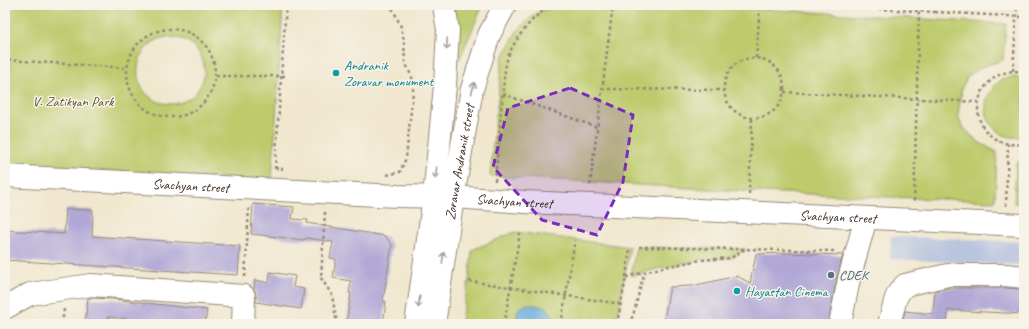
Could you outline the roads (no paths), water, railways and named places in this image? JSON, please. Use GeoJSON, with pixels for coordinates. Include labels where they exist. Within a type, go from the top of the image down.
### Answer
{"type":"FeatureCollection","features":[{"type":"Feature","properties":{"kind":"street","name":"Zoravar Andranik street"},"geometry":{"type":"LineString","coordinates":[[434,324],[443,197],[445,86],[448,30],[444,5]]}},
{"type":"Feature","properties":{"kind":"street","name":"Zoravar Andranik street"},"geometry":{"type":"LineString","coordinates":[[416,324],[443,197],[472,90],[489,35],[505,5]]}},
{"type":"Feature","properties":{"kind":"street","name":"Svachyan street"},"geometry":{"type":"LineString","coordinates":[[5,176],[250,188],[275,179],[327,192],[1024,225]]}},
{"type":"Feature","properties":{"kind":"street"},"geometry":{"type":"LineString","coordinates":[[840,324],[849,279],[866,218]]}},
{"type":"Feature","properties":{"kind":"street"},"geometry":{"type":"LineString","coordinates":[[890,324],[898,292],[905,285],[948,276],[1005,275],[1024,277]]}},
{"type":"Feature","properties":{"kind":"street"},"geometry":{"type":"LineString","coordinates":[[5,308],[30,294],[91,285],[244,296],[243,324]]}},
{"type":"Feature","properties":{"kind":"water"},"geometry":{"type":"Polygon","coordinates":[[[527,304],[546,307],[553,315],[551,324],[515,324],[518,309],[527,304]]]}},
{"type":"Feature","properties":{"kind":"place","name":"Andranik Zoravar monument"},"geometry":{"type":"Point","coordinates":[336,73]}},
{"type":"Feature","properties":{"kind":"place","name":"CDEK"},"geometry":{"type":"Point","coordinates":[831,275]}},
{"type":"Feature","properties":{"kind":"place","name":"Hayastan Cinema"},"geometry":{"type":"Point","coordinates":[737,291]}},
{"type":"Feature","properties":{"kind":"park label","name":"V. Zatikyan Park"},"geometry":{"type":"Point","coordinates":[73,101]}}]}
